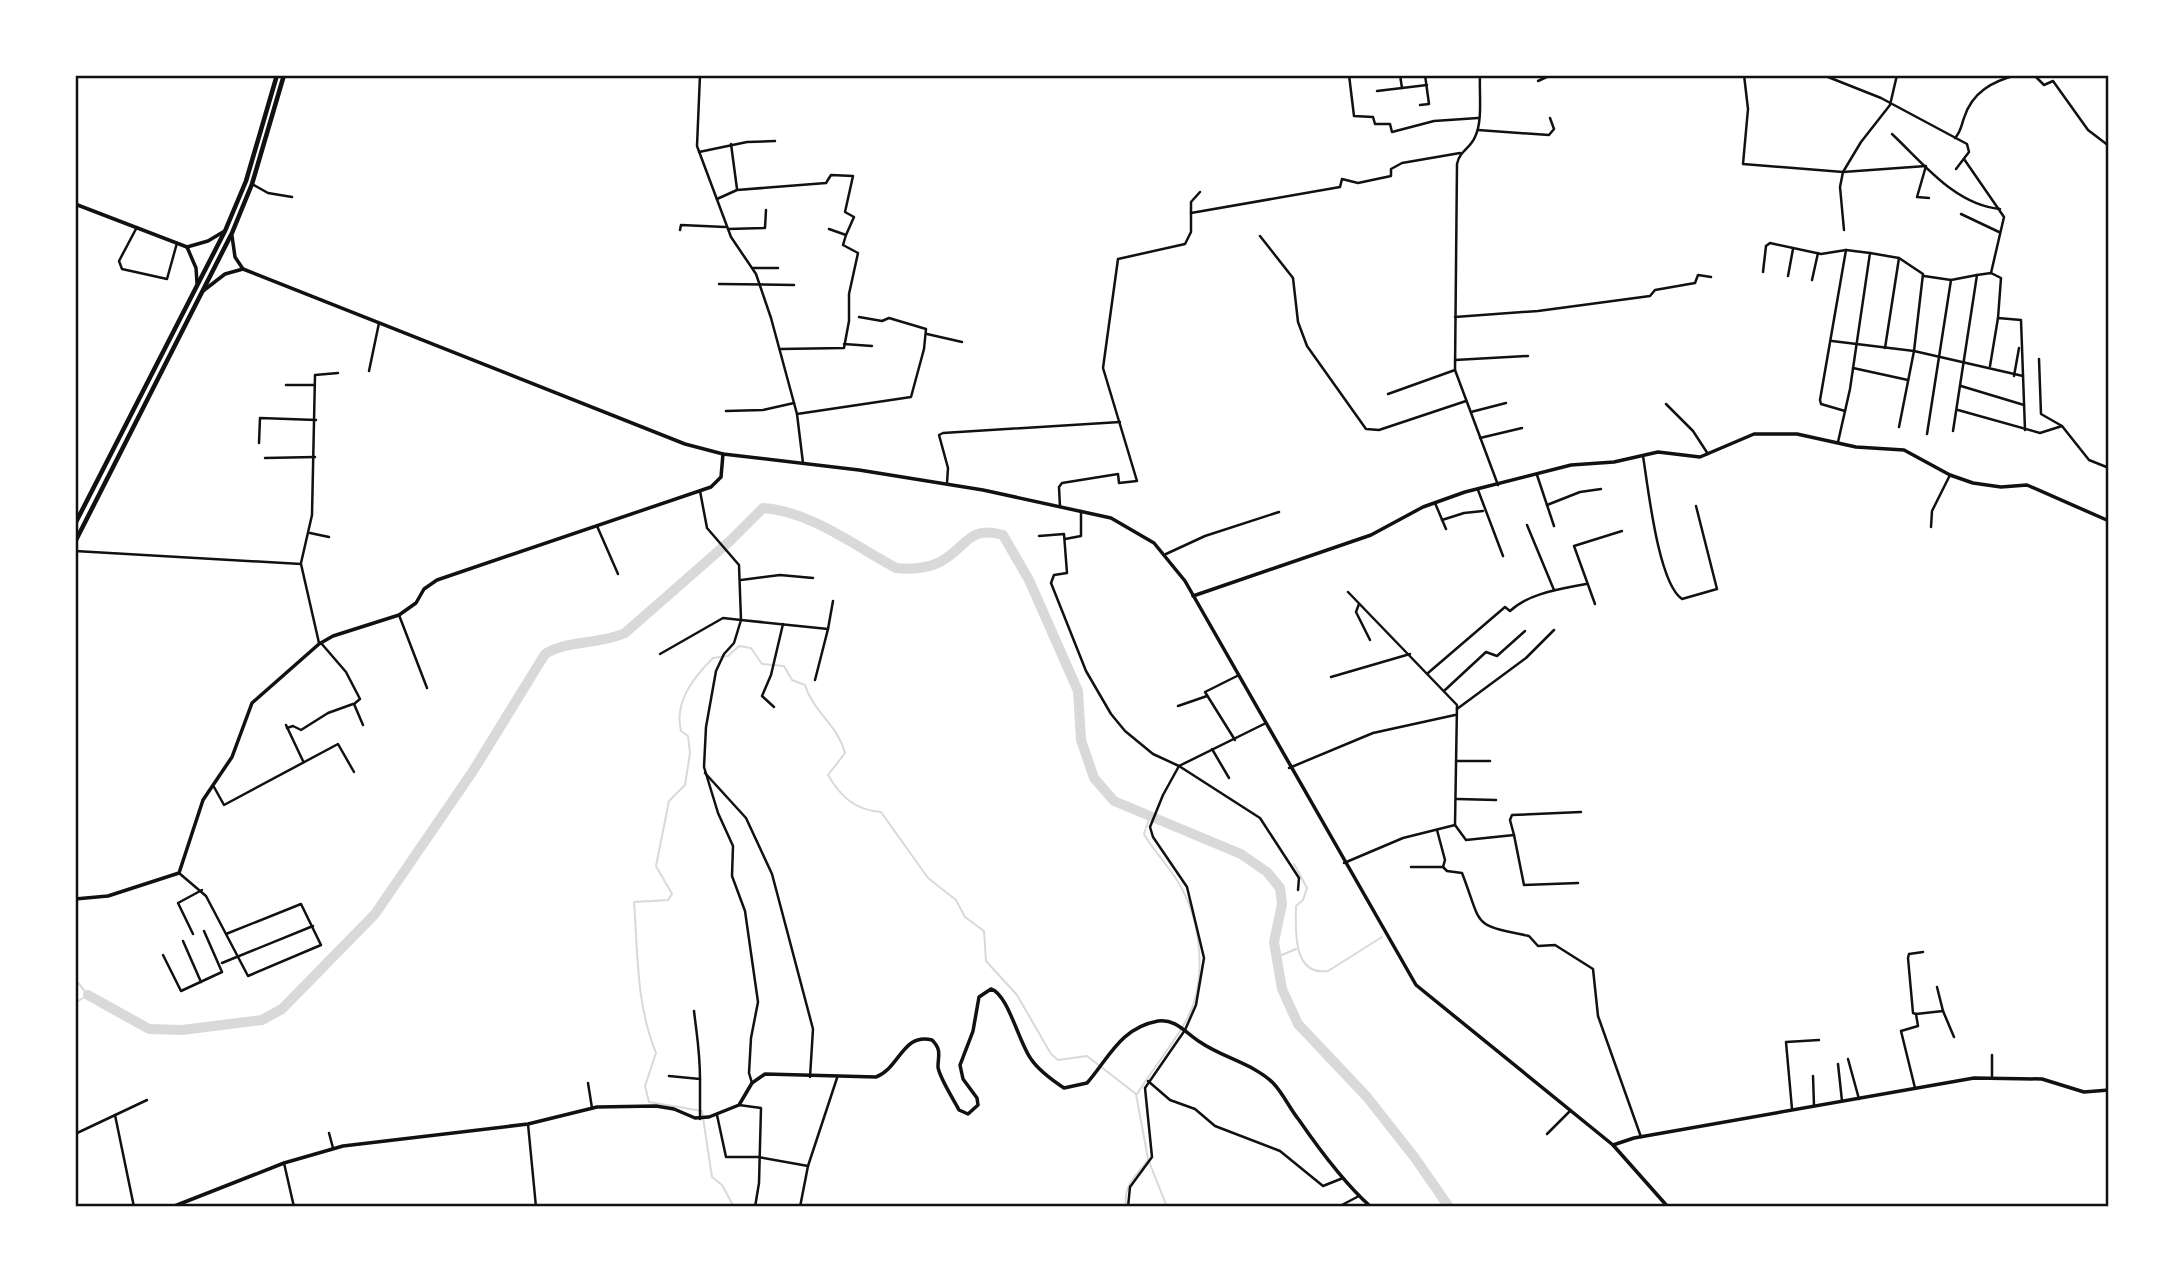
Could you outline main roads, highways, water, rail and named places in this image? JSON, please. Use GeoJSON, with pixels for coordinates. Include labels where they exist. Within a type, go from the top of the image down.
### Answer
{"type":"FeatureCollection","features":[{"type":"Feature","properties":{"kind":"main road"},"geometry":{"type":"LineString","coordinates":[[75,524],[225,231],[246,181],[277,75]]}},
{"type":"Feature","properties":{"kind":"main road"},"geometry":{"type":"LineString","coordinates":[[75,542],[233,230],[252,184],[284,75]]}},
{"type":"Feature","properties":{"kind":"main road"},"geometry":{"type":"LineString","coordinates":[[134,413],[141,416]]}},
{"type":"Feature","properties":{"kind":"waterway"},"geometry":{"type":"LineString","coordinates":[[88,995],[149,1029],[182,1030],[262,1020],[282,1009],[375,914],[473,771],[545,654],[564,646],[625,633],[730,541],[763,508],[781,511],[815,523],[896,568],[919,568],[935,564],[974,535],[991,533],[1003,535],[1029,580],[1078,691],[1081,740],[1094,778],[1114,801],[1241,854],[1267,872],[1280,888],[1282,904],[1274,942],[1282,989],[1298,1024],[1367,1097],[1449,1207]]}},
{"type":"Feature","properties":{"kind":"waterway"},"geometry":{"type":"LineString","coordinates":[[734,1207],[722,1185],[712,1177],[702,1111],[649,1102],[645,1086],[656,1053],[649,1035],[641,997],[634,902],[668,900],[672,894],[656,866],[669,801],[685,785],[690,753],[688,736],[681,731],[680,710],[692,682],[713,658],[728,656],[739,646],[751,648],[762,664],[784,666],[792,680],[805,685],[814,703],[837,734],[845,753],[828,775],[833,783],[856,805],[881,812],[928,878],[956,900],[965,917],[984,931],[986,961],[1017,995],[1051,1054],[1058,1060],[1087,1056],[1136,1094],[1148,1159],[1167,1207]]}},
{"type":"Feature","properties":{"kind":"waterway"},"geometry":{"type":"LineString","coordinates":[[1137,1094],[1188,1017],[1198,986],[1199,969],[1197,934],[1188,901],[1177,880],[1144,834],[1150,816]]}},
{"type":"Feature","properties":{"kind":"waterway"},"geometry":{"type":"LineString","coordinates":[[1294,864],[1307,888],[1303,900],[1296,906],[1298,948],[1307,966],[1316,971],[1328,971],[1382,937]]}},
{"type":"Feature","properties":{"kind":"waterway"},"geometry":{"type":"LineString","coordinates":[[1277,957],[1296,949]]}},
{"type":"Feature","properties":{"kind":"waterway"},"geometry":{"type":"LineString","coordinates":[[75,979],[88,995],[75,1003]]}},
{"type":"Feature","properties":{"kind":"waterway"},"geometry":{"type":"LineString","coordinates":[[1126,1207],[1128,1187],[1148,1160]]}}]}
